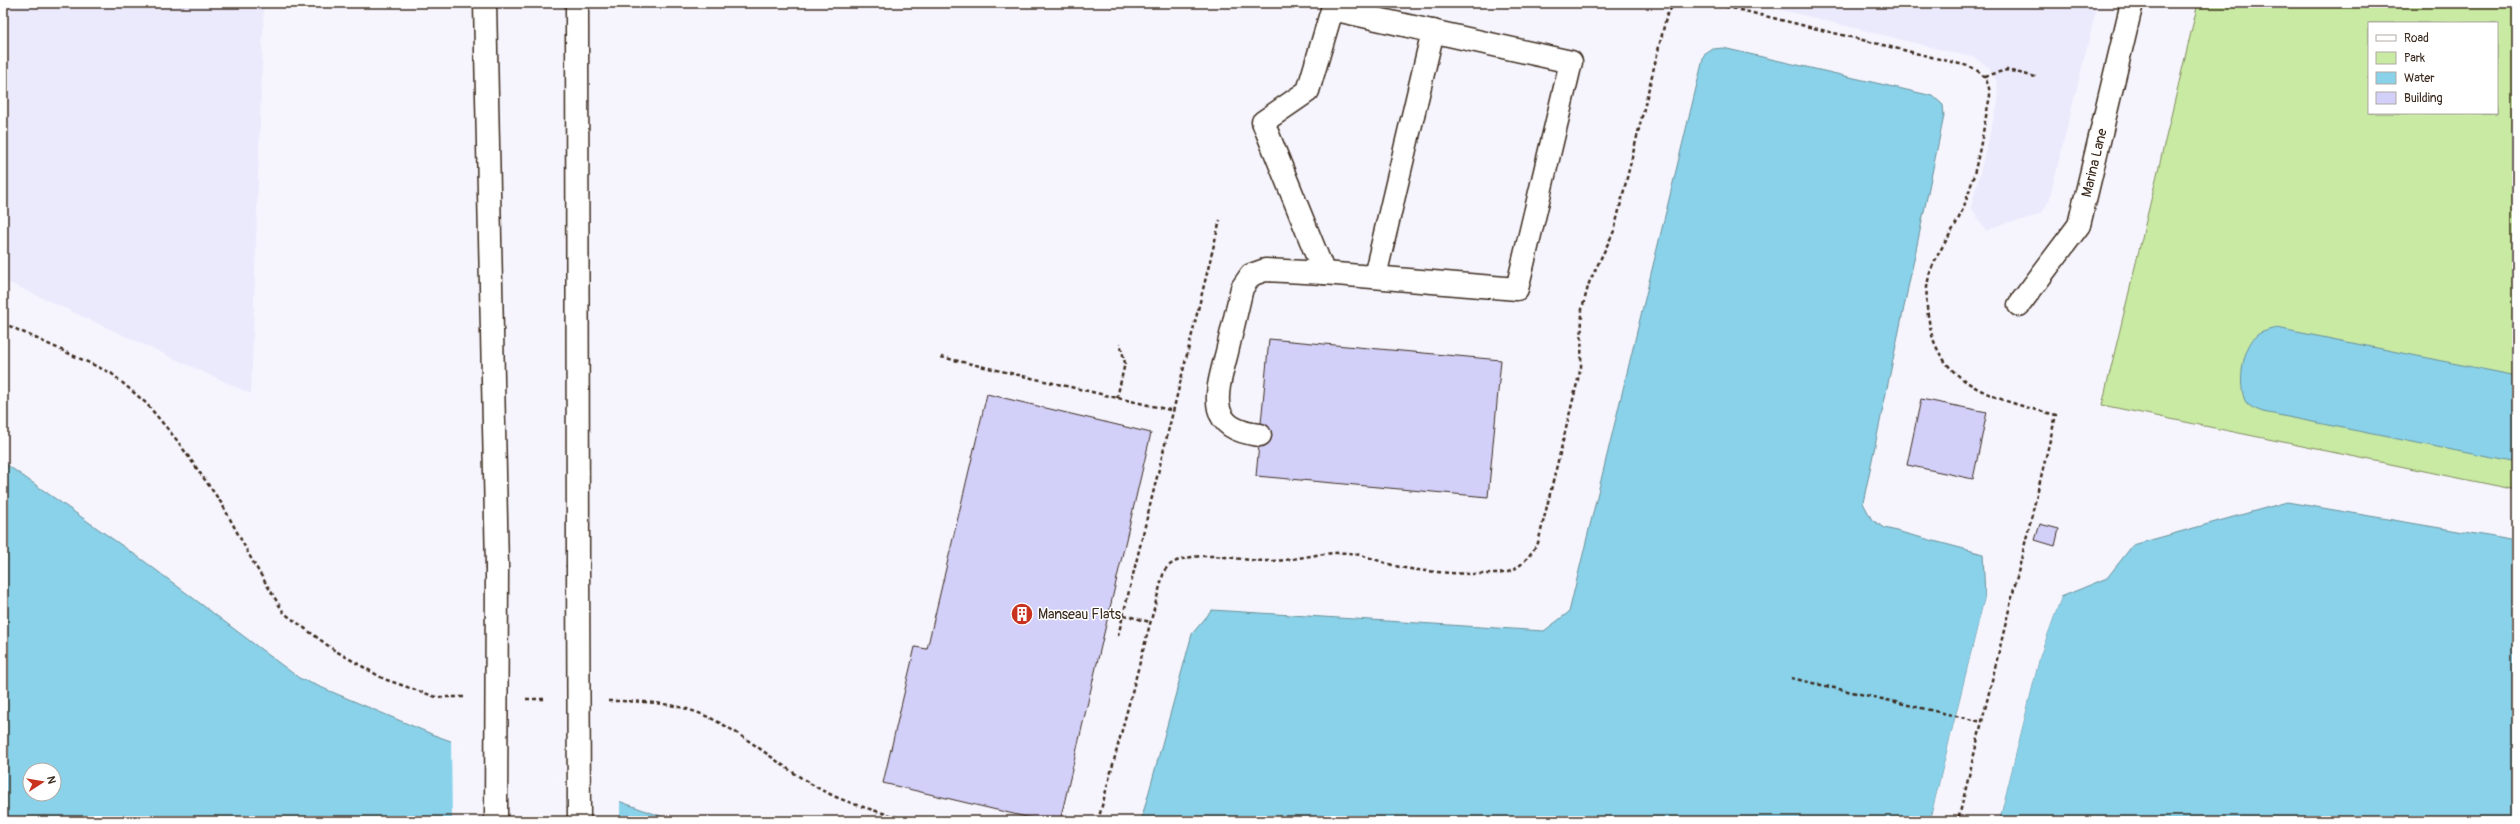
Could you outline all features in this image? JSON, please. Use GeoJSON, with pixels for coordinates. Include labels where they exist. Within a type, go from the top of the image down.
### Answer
{"type":"FeatureCollection","features":[{"type":"Feature","properties":{"kind":"main road"},"geometry":{"type":"LineString","coordinates":[[485,3],[497,567],[496,821]]}},
{"type":"Feature","properties":{"kind":"main road"},"geometry":{"type":"LineString","coordinates":[[577,3],[579,821]]}},
{"type":"Feature","properties":{"kind":"main road","name":"Marina Lane"},"geometry":{"type":"LineString","coordinates":[[2019,305],[2079,225],[2132,3]]}},
{"type":"Feature","properties":{"kind":"main road"},"geometry":{"type":"LineString","coordinates":[[1260,435],[1246,434],[1232,428],[1221,415],[1216,396],[1242,288],[1251,275],[1266,270],[1324,273],[1375,276],[1517,289],[1571,62],[1433,31],[1333,6],[1308,91],[1263,122],[1324,273]]}},
{"type":"Feature","properties":{"kind":"main road"},"geometry":{"type":"LineString","coordinates":[[1375,276],[1433,31]]}},
{"type":"Feature","properties":{"kind":"path"},"geometry":{"type":"LineString","coordinates":[[1098,821],[1150,622],[1164,571],[1168,565],[1188,558],[1270,561],[1330,553],[1351,554],[1407,569],[1493,574],[1507,572],[1519,566],[1530,556],[1538,543],[1581,367],[1582,309],[1589,283],[1614,231],[1667,14],[1675,3]]}},
{"type":"Feature","properties":{"kind":"path"},"geometry":{"type":"LineString","coordinates":[[1712,3],[1968,66],[1984,76],[1989,84],[1990,96],[1971,182],[1963,210],[1930,273],[1926,302],[1930,331],[1942,358],[1962,380],[1987,395],[2056,415],[1958,821]]}},
{"type":"Feature","properties":{"kind":"path"},"geometry":{"type":"LineString","coordinates":[[1984,76],[2007,70],[2036,77]]}},
{"type":"Feature","properties":{"kind":"path"},"geometry":{"type":"LineString","coordinates":[[1118,636],[1220,220]]}},
{"type":"Feature","properties":{"kind":"path"},"geometry":{"type":"LineString","coordinates":[[3,323],[111,373],[146,403],[176,439],[222,504],[253,562],[284,613],[334,650],[384,680],[436,697],[467,697]]}},
{"type":"Feature","properties":{"kind":"path"},"geometry":{"type":"LineString","coordinates":[[1117,398],[1125,363],[1120,343]]}},
{"type":"Feature","properties":{"kind":"path"},"geometry":{"type":"LineString","coordinates":[[941,357],[1174,411]]}},
{"type":"Feature","properties":{"kind":"path"},"geometry":{"type":"LineString","coordinates":[[1124,615],[1150,622]]}},
{"type":"Feature","properties":{"kind":"path"},"geometry":{"type":"LineString","coordinates":[[1790,678],[1982,722]]}},
{"type":"Feature","properties":{"kind":"path"},"geometry":{"type":"LineString","coordinates":[[522,699],[553,699]]}},
{"type":"Feature","properties":{"kind":"path"},"geometry":{"type":"LineString","coordinates":[[607,701],[646,702],[695,711],[726,726],[800,777],[837,797],[909,821]]}},
{"type":"Feature","properties":{"kind":"shaded area"},"geometry":{"type":"Polygon","coordinates":[[[3,3],[264,3],[251,394],[3,280],[3,3]]]}},
{"type":"Feature","properties":{"kind":"shaded area"},"geometry":{"type":"Polygon","coordinates":[[[1778,3],[2098,3],[2049,201],[2042,212],[2029,219],[2005,223],[1986,231],[1971,207],[1998,101],[1997,82],[1988,67],[1975,58],[1777,9],[1778,3]]]}},
{"type":"Feature","properties":{"kind":"green space"},"geometry":{"type":"Polygon","coordinates":[[[2198,3],[2517,3],[2517,490],[2102,405],[2198,3]]]}},
{"type":"Feature","properties":{"kind":"water"},"geometry":{"type":"Polygon","coordinates":[[[1723,48],[1933,96],[1943,105],[1944,116],[1863,503],[1872,520],[1885,528],[1983,554],[1985,597],[1930,821],[1141,821],[1192,634],[1212,610],[1544,631],[1569,612],[1704,55],[1713,49],[1723,48]]]}},
{"type":"Feature","properties":{"kind":"water"},"geometry":{"type":"Polygon","coordinates":[[[2277,328],[2517,376],[2517,463],[2263,412],[2251,407],[2245,401],[2242,391],[2242,374],[2245,356],[2252,341],[2258,334],[2277,328]]]}},
{"type":"Feature","properties":{"kind":"water"},"geometry":{"type":"Polygon","coordinates":[[[3,462],[144,561],[299,678],[434,735],[666,818],[684,821],[3,821],[3,462]]]}},
{"type":"Feature","properties":{"kind":"water"},"geometry":{"type":"Polygon","coordinates":[[[2287,502],[2517,541],[2517,821],[1999,821],[2040,655],[2061,597],[2107,578],[2133,545],[2287,502]]]}},
{"type":"Feature","properties":{"kind":"pier"},"geometry":{"type":"Polygon","coordinates":[[[1985,577],[1987,577],[1987,598],[1932,821],[1930,821],[1985,597],[1985,577]]]}},
{"type":"Feature","properties":{"kind":"pier"},"geometry":{"type":"Polygon","coordinates":[[[2059,597],[2061,597],[2040,655],[1999,821],[1997,821],[2038,654],[2059,597]]]}},
{"type":"Feature","properties":{"kind":"pier"},"geometry":{"type":"Polygon","coordinates":[[[451,739],[620,799],[620,821],[452,821],[451,739]]]}},
{"type":"Feature","properties":{"kind":"building"},"geometry":{"type":"Polygon","coordinates":[[[1269,339],[1501,360],[1488,497],[1256,476],[1269,339]]]}},
{"type":"Feature","properties":{"kind":"building","name":"Manseau Flats"},"geometry":{"type":"Polygon","coordinates":[[[987,394],[1151,433],[1060,821],[1043,821],[883,783],[915,647],[927,649],[987,394]]]}},
{"type":"Feature","properties":{"kind":"building"},"geometry":{"type":"Polygon","coordinates":[[[1921,399],[1987,412],[1973,479],[1907,465],[1921,399]]]}},
{"type":"Feature","properties":{"kind":"building"},"geometry":{"type":"Polygon","coordinates":[[[2040,524],[2059,529],[2055,546],[2035,540],[2040,524]]]}},
{"type":"Feature","properties":{"kind":"place","name":"Manseau Flats"},"geometry":{"type":"Point","coordinates":[1022,614]}}]}
